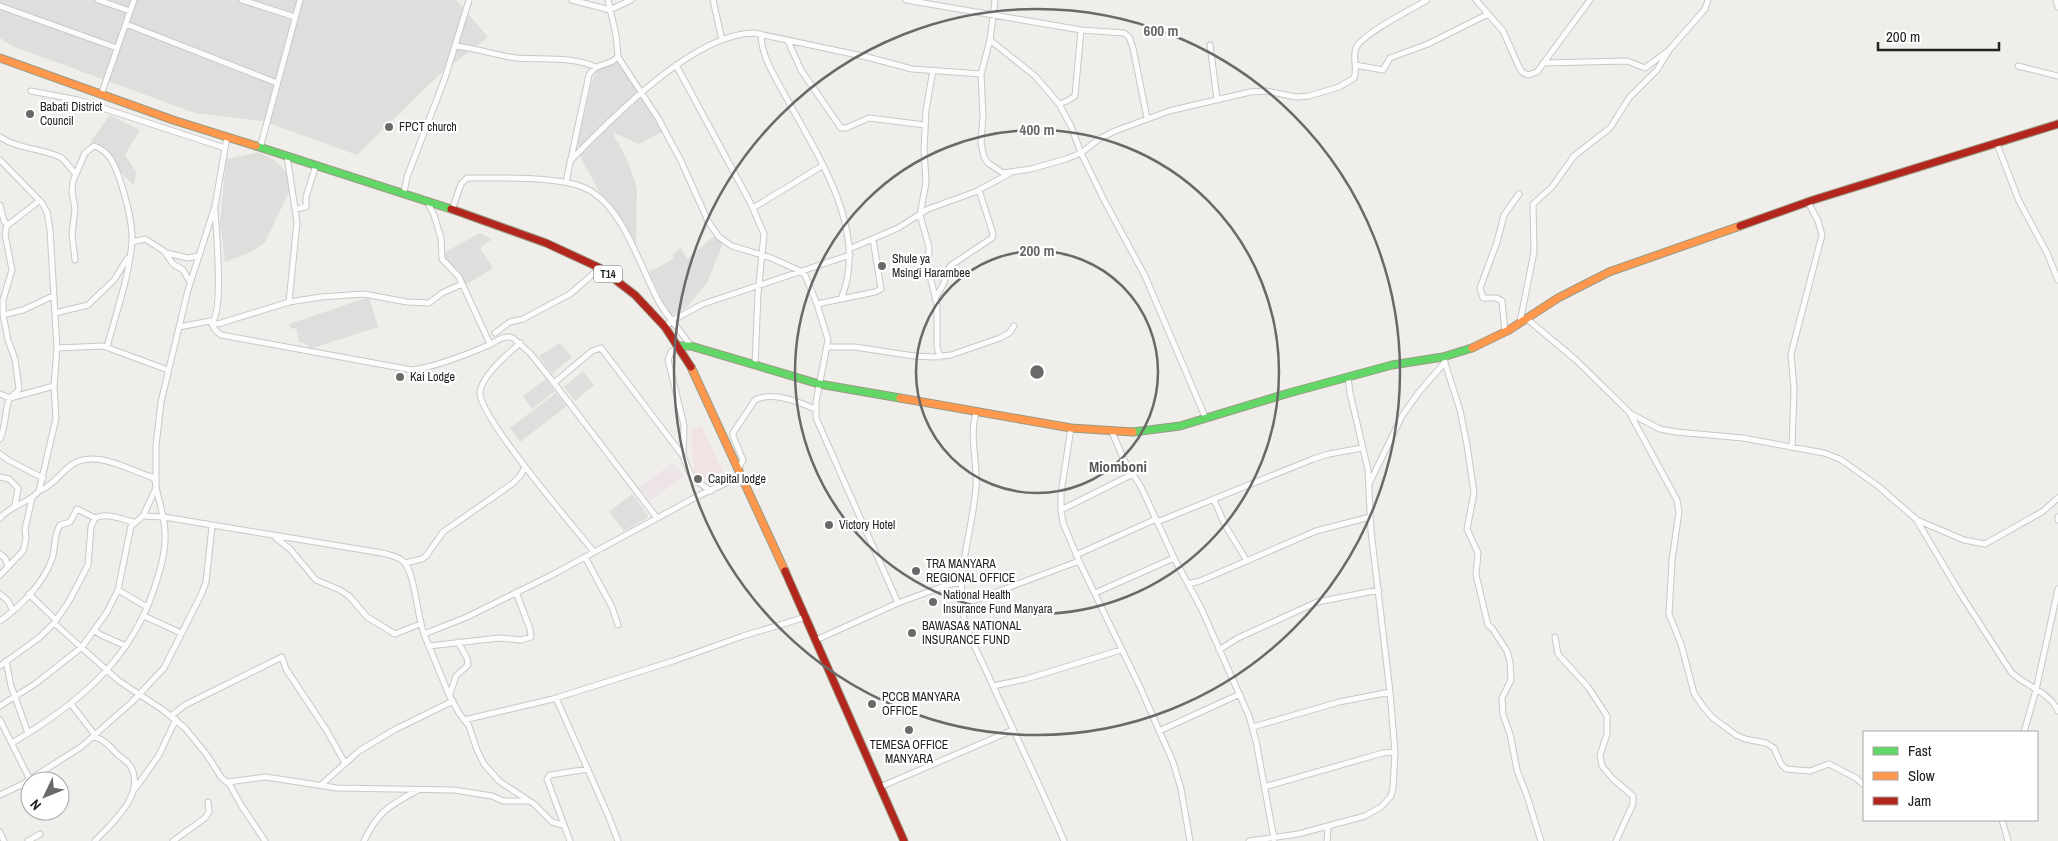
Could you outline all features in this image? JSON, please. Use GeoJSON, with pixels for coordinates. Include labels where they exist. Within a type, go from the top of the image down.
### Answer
{"type":"FeatureCollection","features":[{"type":"Feature","properties":{"kind":"main road","name":"T14"},"geometry":{"type":"LineString","coordinates":[[0,58],[260,148],[404,192],[546,243],[600,268],[636,295],[665,327],[688,361],[806,617],[904,841]]}},
{"type":"Feature","properties":{"kind":"main road"},"geometry":{"type":"LineString","coordinates":[[679,346],[691,346],[819,384],[1071,428],[1112,432],[1162,430],[1406,362],[1444,360],[1475,348],[1505,332],[1558,298],[1609,272],[1808,202],[2058,124]]}},
{"type":"Feature","properties":{"kind":"street"},"geometry":{"type":"LineString","coordinates":[[98,0],[130,11]]}},
{"type":"Feature","properties":{"kind":"street"},"geometry":{"type":"LineString","coordinates":[[101,94],[134,0]]}},
{"type":"Feature","properties":{"kind":"street"},"geometry":{"type":"LineString","coordinates":[[242,0],[295,17]]}},
{"type":"Feature","properties":{"kind":"street"},"geometry":{"type":"LineString","coordinates":[[260,148],[300,0]]}},
{"type":"Feature","properties":{"kind":"street"},"geometry":{"type":"LineString","coordinates":[[404,192],[407,177],[455,46],[469,0]]}},
{"type":"Feature","properties":{"kind":"street"},"geometry":{"type":"LineString","coordinates":[[572,0],[610,10],[631,0]]}},
{"type":"Feature","properties":{"kind":"street"},"geometry":{"type":"LineString","coordinates":[[608,0],[616,35],[618,57],[665,131],[715,232],[724,242],[732,246],[761,254],[800,270],[805,275],[827,334],[828,347],[815,409],[819,427],[898,603]]}},
{"type":"Feature","properties":{"kind":"street"},"geometry":{"type":"LineString","coordinates":[[713,0],[722,40]]}},
{"type":"Feature","properties":{"kind":"street"},"geometry":{"type":"LineString","coordinates":[[906,0],[1081,30],[1124,33],[1129,37],[1147,118]]}},
{"type":"Feature","properties":{"kind":"street"},"geometry":{"type":"LineString","coordinates":[[995,0],[990,40],[981,74],[982,151],[992,167],[1003,173],[1048,164],[1081,153],[1107,135],[1147,118],[1217,99],[1266,91],[1296,97],[1309,96],[1351,81],[1356,74],[1355,49],[1365,38],[1426,0]]}},
{"type":"Feature","properties":{"kind":"street"},"geometry":{"type":"LineString","coordinates":[[1476,0],[1506,36],[1522,72],[1528,75],[1537,72],[1590,0]]}},
{"type":"Feature","properties":{"kind":"street"},"geometry":{"type":"LineString","coordinates":[[1708,0],[1705,9],[1670,49],[1657,70],[1629,98],[1610,128],[1574,156],[1552,187],[1533,204],[1534,252],[1523,320],[1576,360],[1629,412],[1660,429],[1743,438],[1824,453],[1840,459],[1878,486],[1916,519],[1964,540],[1985,544],[2042,512],[2058,498]]}},
{"type":"Feature","properties":{"kind":"street"},"geometry":{"type":"LineString","coordinates":[[2056,0],[2058,7]]}},
{"type":"Feature","properties":{"kind":"street"},"geometry":{"type":"LineString","coordinates":[[0,6],[117,48]]}},
{"type":"Feature","properties":{"kind":"street"},"geometry":{"type":"LineString","coordinates":[[1355,65],[1383,70],[1389,59],[1428,44],[1488,14]]}},
{"type":"Feature","properties":{"kind":"street"},"geometry":{"type":"LineString","coordinates":[[126,24],[277,83]]}},
{"type":"Feature","properties":{"kind":"street"},"geometry":{"type":"LineString","coordinates":[[1058,104],[1075,96],[1081,30]]}},
{"type":"Feature","properties":{"kind":"street"},"geometry":{"type":"LineString","coordinates":[[570,161],[600,130],[662,74],[702,49],[745,33],[760,34],[867,56],[906,68],[981,74]]}},
{"type":"Feature","properties":{"kind":"street"},"geometry":{"type":"LineString","coordinates":[[760,34],[764,53],[840,200],[850,252],[848,278],[841,299]]}},
{"type":"Feature","properties":{"kind":"street"},"geometry":{"type":"LineString","coordinates":[[990,40],[1035,76],[1058,104],[1071,126],[1081,153],[1145,276],[1206,419]]}},
{"type":"Feature","properties":{"kind":"street"},"geometry":{"type":"LineString","coordinates":[[788,41],[801,70],[841,128],[846,128],[868,118],[925,125]]}},
{"type":"Feature","properties":{"kind":"street"},"geometry":{"type":"LineString","coordinates":[[1210,45],[1217,99]]}},
{"type":"Feature","properties":{"kind":"street"},"geometry":{"type":"LineString","coordinates":[[455,46],[476,48],[514,58],[558,58],[596,67]]}},
{"type":"Feature","properties":{"kind":"street"},"geometry":{"type":"LineString","coordinates":[[1543,63],[1627,61],[1645,68],[1670,49]]}},
{"type":"Feature","properties":{"kind":"street"},"geometry":{"type":"LineString","coordinates":[[566,182],[589,75],[596,67],[618,57]]}},
{"type":"Feature","properties":{"kind":"street"},"geometry":{"type":"LineString","coordinates":[[676,65],[753,208],[764,234],[761,254],[755,364]]}},
{"type":"Feature","properties":{"kind":"street"},"geometry":{"type":"LineString","coordinates":[[2018,66],[2058,76]]}},
{"type":"Feature","properties":{"kind":"street"},"geometry":{"type":"LineString","coordinates":[[932,70],[925,125],[926,183],[920,214],[930,255],[928,268],[938,319],[937,346],[940,357]]}},
{"type":"Feature","properties":{"kind":"street"},"geometry":{"type":"LineString","coordinates":[[31,91],[78,100],[225,148]]}},
{"type":"Feature","properties":{"kind":"street"},"geometry":{"type":"LineString","coordinates":[[0,137],[11,144],[35,148],[61,158],[76,174]]}},
{"type":"Feature","properties":{"kind":"street"},"geometry":{"type":"LineString","coordinates":[[0,706],[41,680],[82,647],[95,630],[118,590],[130,530],[133,522],[142,516],[156,488],[158,428],[168,370],[190,282],[214,206],[227,137]]}},
{"type":"Feature","properties":{"kind":"street"},"geometry":{"type":"LineString","coordinates":[[1997,144],[2019,201],[2047,253],[2058,280]]}},
{"type":"Feature","properties":{"kind":"street"},"geometry":{"type":"LineString","coordinates":[[75,260],[72,234],[75,209],[72,192],[76,174],[85,153],[90,147],[94,146],[100,148],[113,161],[125,197],[132,242],[107,347]]}},
{"type":"Feature","properties":{"kind":"street"},"geometry":{"type":"LineString","coordinates":[[287,156],[296,209],[296,236],[289,302]]}},
{"type":"Feature","properties":{"kind":"street"},"geometry":{"type":"LineString","coordinates":[[0,160],[39,201],[47,212],[49,219],[57,348],[54,386],[56,418],[40,490]]}},
{"type":"Feature","properties":{"kind":"street"},"geometry":{"type":"LineString","coordinates":[[296,209],[306,207],[306,197],[316,165]]}},
{"type":"Feature","properties":{"kind":"street"},"geometry":{"type":"LineString","coordinates":[[753,208],[822,166]]}},
{"type":"Feature","properties":{"kind":"street"},"geometry":{"type":"LineString","coordinates":[[665,327],[673,320],[703,304],[759,286],[850,252],[898,228],[928,209],[979,190],[1010,173]]}},
{"type":"Feature","properties":{"kind":"street"},"geometry":{"type":"LineString","coordinates":[[452,210],[461,184],[467,178],[566,182],[585,188],[595,194],[616,217],[629,237],[659,302],[691,346]]}},
{"type":"Feature","properties":{"kind":"street"},"geometry":{"type":"LineString","coordinates":[[935,298],[943,285],[950,266],[992,238],[979,190]]}},
{"type":"Feature","properties":{"kind":"street"},"geometry":{"type":"LineString","coordinates":[[1505,332],[1502,301],[1496,298],[1483,298],[1480,288],[1495,248],[1504,215],[1519,194]]}},
{"type":"Feature","properties":{"kind":"street"},"geometry":{"type":"LineString","coordinates":[[426,200],[434,214],[440,232],[443,244],[442,259],[458,276],[490,344]]}},
{"type":"Feature","properties":{"kind":"street"},"geometry":{"type":"LineString","coordinates":[[4,226],[10,224],[26,209],[39,201]]}},
{"type":"Feature","properties":{"kind":"street"},"geometry":{"type":"LineString","coordinates":[[1792,448],[1794,389],[1791,354],[1822,234],[1818,221],[1808,202]]}},
{"type":"Feature","properties":{"kind":"street"},"geometry":{"type":"LineString","coordinates":[[0,205],[12,270],[3,300],[3,314],[18,374],[19,389],[10,398],[4,430],[0,439]]}},
{"type":"Feature","properties":{"kind":"street"},"geometry":{"type":"LineString","coordinates":[[212,322],[215,318],[218,290],[214,206]]}},
{"type":"Feature","properties":{"kind":"street"},"geometry":{"type":"LineString","coordinates":[[132,242],[147,239],[167,254],[173,264],[183,270],[190,282]]}},
{"type":"Feature","properties":{"kind":"street"},"geometry":{"type":"LineString","coordinates":[[817,304],[881,290],[874,239]]}},
{"type":"Feature","properties":{"kind":"street"},"geometry":{"type":"LineString","coordinates":[[55,313],[88,305],[114,280],[130,254]]}},
{"type":"Feature","properties":{"kind":"street"},"geometry":{"type":"LineString","coordinates":[[167,254],[187,258],[198,256]]}},
{"type":"Feature","properties":{"kind":"street"},"geometry":{"type":"LineString","coordinates":[[495,333],[510,322],[523,319],[570,294],[600,268]]}},
{"type":"Feature","properties":{"kind":"street"},"geometry":{"type":"LineString","coordinates":[[179,327],[212,322],[224,323],[289,302],[321,297],[364,294],[407,302],[429,303],[437,296],[462,284]]}},
{"type":"Feature","properties":{"kind":"street"},"geometry":{"type":"LineString","coordinates":[[3,314],[23,310],[54,296]]}},
{"type":"Feature","properties":{"kind":"street"},"geometry":{"type":"LineString","coordinates":[[212,322],[215,330],[221,335],[412,370],[428,368],[509,336],[520,343],[554,383],[657,518]]}},
{"type":"Feature","properties":{"kind":"street"},"geometry":{"type":"LineString","coordinates":[[828,347],[855,347],[922,357],[940,357],[959,353],[1005,337],[1014,326]]}},
{"type":"Feature","properties":{"kind":"street"},"geometry":{"type":"LineString","coordinates":[[484,332],[495,333],[503,337]]}},
{"type":"Feature","properties":{"kind":"street"},"geometry":{"type":"LineString","coordinates":[[520,343],[492,371],[483,383],[480,393],[482,404],[525,467],[594,552]]}},
{"type":"Feature","properties":{"kind":"street"},"geometry":{"type":"LineString","coordinates":[[679,346],[672,351],[668,360],[684,426],[683,456]]}},
{"type":"Feature","properties":{"kind":"street"},"geometry":{"type":"LineString","coordinates":[[57,348],[107,347],[168,370]]}},
{"type":"Feature","properties":{"kind":"street"},"geometry":{"type":"LineString","coordinates":[[554,383],[592,351],[601,348],[683,456],[692,478],[711,491]]}},
{"type":"Feature","properties":{"kind":"street"},"geometry":{"type":"LineString","coordinates":[[1368,485],[1402,416],[1444,360]]}},
{"type":"Feature","properties":{"kind":"street"},"geometry":{"type":"LineString","coordinates":[[1444,360],[1460,410],[1474,493],[1467,529],[1478,552],[1476,577],[1488,626],[1492,628],[1508,651],[1511,680],[1502,698],[1504,714],[1517,770],[1541,841]]}},
{"type":"Feature","properties":{"kind":"street"},"geometry":{"type":"LineString","coordinates":[[1249,841],[1274,839],[1328,827],[1370,814],[1381,808],[1391,796],[1395,778],[1395,752],[1390,692],[1370,517],[1368,470],[1348,377]]}},
{"type":"Feature","properties":{"kind":"street"},"geometry":{"type":"LineString","coordinates":[[0,394],[10,398],[54,386]]}},
{"type":"Feature","properties":{"kind":"street"},"geometry":{"type":"LineString","coordinates":[[424,634],[467,617],[585,557],[711,491],[740,472],[744,460],[733,433],[755,400],[760,398],[785,399],[815,409]]}},
{"type":"Feature","properties":{"kind":"street"},"geometry":{"type":"LineString","coordinates":[[977,411],[974,421],[977,460],[976,488],[961,582],[964,620],[1064,841]]}},
{"type":"Feature","properties":{"kind":"street"},"geometry":{"type":"LineString","coordinates":[[1629,412],[1662,470],[1679,505],[1672,560],[1669,614],[1681,644],[1694,693],[1713,718],[1736,735],[1745,739],[1766,743],[1774,748],[1781,764],[1786,769],[1810,771],[1829,764],[1856,778],[1863,784]]}},
{"type":"Feature","properties":{"kind":"street"},"geometry":{"type":"LineString","coordinates":[[1071,428],[1062,493],[1061,510],[1063,523],[1076,555],[1173,762],[1190,841]]}},
{"type":"Feature","properties":{"kind":"street"},"geometry":{"type":"LineString","coordinates":[[1112,432],[1124,460],[1157,520],[1240,694],[1253,727],[1274,839]]}},
{"type":"Feature","properties":{"kind":"street"},"geometry":{"type":"LineString","coordinates":[[1076,555],[1157,520],[1214,500],[1313,459],[1362,448]]}},
{"type":"Feature","properties":{"kind":"street"},"geometry":{"type":"LineString","coordinates":[[0,454],[42,478]]}},
{"type":"Feature","properties":{"kind":"street"},"geometry":{"type":"LineString","coordinates":[[0,518],[15,505],[32,498],[72,465],[81,460],[93,459],[112,463],[152,477],[155,480],[166,534],[163,560],[144,616],[126,646],[91,687],[71,704],[12,743]]}},
{"type":"Feature","properties":{"kind":"street"},"geometry":{"type":"LineString","coordinates":[[405,563],[422,559],[426,556],[443,532],[512,484],[525,467]]}},
{"type":"Feature","properties":{"kind":"street"},"geometry":{"type":"LineString","coordinates":[[1061,510],[1133,474]]}},
{"type":"Feature","properties":{"kind":"street"},"geometry":{"type":"LineString","coordinates":[[0,476],[3,476],[18,488],[15,505]]}},
{"type":"Feature","properties":{"kind":"street"},"geometry":{"type":"LineString","coordinates":[[0,575],[23,550],[26,539],[25,529],[32,498]]}},
{"type":"Feature","properties":{"kind":"street"},"geometry":{"type":"LineString","coordinates":[[1214,500],[1247,561]]}},
{"type":"Feature","properties":{"kind":"street"},"geometry":{"type":"LineString","coordinates":[[0,621],[29,594],[52,558],[54,538],[60,525],[70,522],[77,509],[95,518],[109,516],[133,522]]}},
{"type":"Feature","properties":{"kind":"street"},"geometry":{"type":"LineString","coordinates":[[142,516],[382,553],[396,557],[405,563],[410,574],[420,624],[449,695],[472,732],[477,750],[492,774],[505,786],[530,802],[552,822],[563,825]]}},
{"type":"Feature","properties":{"kind":"street"},"geometry":{"type":"LineString","coordinates":[[1188,584],[1200,581],[1316,531],[1370,517]]}},
{"type":"Feature","properties":{"kind":"street"},"geometry":{"type":"LineString","coordinates":[[0,666],[40,637],[55,621],[86,572],[91,527],[95,518]]}},
{"type":"Feature","properties":{"kind":"street"},"geometry":{"type":"LineString","coordinates":[[1916,519],[1965,601],[2011,672],[2018,679],[2052,702],[2058,710]]}},
{"type":"Feature","properties":{"kind":"street"},"geometry":{"type":"LineString","coordinates":[[44,771],[81,747],[94,736],[138,696],[164,668],[206,582],[212,526]]}},
{"type":"Feature","properties":{"kind":"street"},"geometry":{"type":"LineString","coordinates":[[273,536],[290,549],[316,580],[335,586],[345,593],[366,617],[377,625],[395,634],[420,624]]}},
{"type":"Feature","properties":{"kind":"street"},"geometry":{"type":"LineString","coordinates":[[0,554],[5,558],[8,566]]}},
{"type":"Feature","properties":{"kind":"street"},"geometry":{"type":"LineString","coordinates":[[585,557],[612,607],[618,625]]}},
{"type":"Feature","properties":{"kind":"street"},"geometry":{"type":"LineString","coordinates":[[1095,593],[1174,558]]}},
{"type":"Feature","properties":{"kind":"street"},"geometry":{"type":"LineString","coordinates":[[962,605],[1079,561]]}},
{"type":"Feature","properties":{"kind":"street"},"geometry":{"type":"LineString","coordinates":[[816,640],[898,603],[947,585],[961,582]]}},
{"type":"Feature","properties":{"kind":"street"},"geometry":{"type":"LineString","coordinates":[[2024,731],[2036,690],[2058,589]]}},
{"type":"Feature","properties":{"kind":"street"},"geometry":{"type":"LineString","coordinates":[[118,590],[147,607]]}},
{"type":"Feature","properties":{"kind":"street"},"geometry":{"type":"LineString","coordinates":[[1219,650],[1238,638],[1309,605],[1379,590]]}},
{"type":"Feature","properties":{"kind":"street"},"geometry":{"type":"LineString","coordinates":[[429,646],[499,638],[521,640],[531,637],[530,629],[516,592]]}},
{"type":"Feature","properties":{"kind":"street"},"geometry":{"type":"LineString","coordinates":[[0,594],[8,601],[12,611]]}},
{"type":"Feature","properties":{"kind":"street"},"geometry":{"type":"LineString","coordinates":[[29,594],[106,670],[138,696],[173,717],[207,755],[221,777],[228,782],[265,841]]}},
{"type":"Feature","properties":{"kind":"street"},"geometry":{"type":"LineString","coordinates":[[144,616],[181,633]]}},
{"type":"Feature","properties":{"kind":"street"},"geometry":{"type":"LineString","coordinates":[[464,720],[556,698],[806,617]]}},
{"type":"Feature","properties":{"kind":"street"},"geometry":{"type":"LineString","coordinates":[[95,630],[101,635],[126,646]]}},
{"type":"Feature","properties":{"kind":"street"},"geometry":{"type":"LineString","coordinates":[[1555,638],[1558,654],[1588,687],[1607,716],[1607,734],[1600,755],[1602,766],[1613,779],[1633,796],[1633,804],[1616,841]]}},
{"type":"Feature","properties":{"kind":"street"},"geometry":{"type":"LineString","coordinates":[[449,695],[456,676],[468,665],[467,658],[458,642]]}},
{"type":"Feature","properties":{"kind":"street"},"geometry":{"type":"LineString","coordinates":[[993,686],[1026,679],[1121,650]]}},
{"type":"Feature","properties":{"kind":"street"},"geometry":{"type":"LineString","coordinates":[[95,841],[117,817],[159,755],[173,717],[184,705],[282,657],[286,669],[327,731],[345,763]]}},
{"type":"Feature","properties":{"kind":"street"},"geometry":{"type":"LineString","coordinates":[[6,661],[14,697],[28,733]]}},
{"type":"Feature","properties":{"kind":"street"},"geometry":{"type":"LineString","coordinates":[[1253,727],[1339,702],[1390,692]]}},
{"type":"Feature","properties":{"kind":"street"},"geometry":{"type":"LineString","coordinates":[[1159,731],[1240,694]]}},
{"type":"Feature","properties":{"kind":"street"},"geometry":{"type":"LineString","coordinates":[[556,698],[618,841]]}},
{"type":"Feature","properties":{"kind":"street"},"geometry":{"type":"LineString","coordinates":[[321,785],[345,763],[379,738],[453,701]]}},
{"type":"Feature","properties":{"kind":"street"},"geometry":{"type":"LineString","coordinates":[[71,704],[94,736],[103,740],[132,767],[135,789]]}},
{"type":"Feature","properties":{"kind":"street"},"geometry":{"type":"LineString","coordinates":[[0,720],[26,771]]}},
{"type":"Feature","properties":{"kind":"street"},"geometry":{"type":"LineString","coordinates":[[880,787],[1013,730]]}},
{"type":"Feature","properties":{"kind":"street"},"geometry":{"type":"LineString","coordinates":[[1264,788],[1383,753],[1395,752]]}},
{"type":"Feature","properties":{"kind":"street"},"geometry":{"type":"LineString","coordinates":[[570,841],[547,781],[548,776],[588,769]]}},
{"type":"Feature","properties":{"kind":"street"},"geometry":{"type":"LineString","coordinates":[[228,782],[266,777],[337,788],[454,790],[492,796],[503,800],[530,802]]}},
{"type":"Feature","properties":{"kind":"street"},"geometry":{"type":"LineString","coordinates":[[0,794],[20,785]]}},
{"type":"Feature","properties":{"kind":"street"},"geometry":{"type":"LineString","coordinates":[[364,841],[378,815],[420,789]]}},
{"type":"Feature","properties":{"kind":"street"},"geometry":{"type":"LineString","coordinates":[[173,841],[205,818],[209,812],[208,802]]}},
{"type":"Feature","properties":{"kind":"street"},"geometry":{"type":"LineString","coordinates":[[2002,821],[2008,841]]}},
{"type":"Feature","properties":{"kind":"street"},"geometry":{"type":"LineString","coordinates":[[1327,841],[1328,827]]}},
{"type":"Feature","properties":{"kind":"street"},"geometry":{"type":"LineString","coordinates":[[0,832],[4,841]]}},
{"type":"Feature","properties":{"kind":"street"},"geometry":{"type":"LineString","coordinates":[[28,841],[40,834]]}},
{"type":"Feature","properties":{"kind":"shaded area"},"geometry":{"type":"Polygon","coordinates":[[[0,0],[456,0],[488,37],[439,75],[357,155],[263,121],[195,113],[12,46],[0,38],[0,0]]]}},
{"type":"Feature","properties":{"kind":"shaded area"},"geometry":{"type":"Polygon","coordinates":[[[618,62],[668,129],[639,144],[612,132],[627,159],[637,188],[636,244],[621,219],[600,193],[581,158],[577,140],[593,78],[598,70],[618,62]]]}},
{"type":"Feature","properties":{"kind":"shaded area"},"geometry":{"type":"Polygon","coordinates":[[[110,115],[140,130],[125,155],[136,172],[134,186],[91,141],[110,115]]]}},
{"type":"Feature","properties":{"kind":"shaded area"},"geometry":{"type":"Polygon","coordinates":[[[259,152],[274,160],[287,172],[290,190],[265,242],[253,251],[225,262],[220,224],[226,159],[259,152]]]}},
{"type":"Feature","properties":{"kind":"shaded area"},"geometry":{"type":"Polygon","coordinates":[[[480,233],[492,239],[480,248],[493,268],[464,286],[442,254],[480,233]]]}},
{"type":"Feature","properties":{"kind":"shaded area"},"geometry":{"type":"Polygon","coordinates":[[[713,237],[724,241],[707,283],[687,307],[669,317],[649,272],[673,259],[673,254],[681,248],[687,259],[713,237]]]}},
{"type":"Feature","properties":{"kind":"shaded area"},"geometry":{"type":"Polygon","coordinates":[[[369,297],[378,327],[310,349],[306,344],[299,342],[296,328],[291,329],[289,324],[369,297]]]}},
{"type":"Feature","properties":{"kind":"shaded area"},"geometry":{"type":"Polygon","coordinates":[[[560,343],[572,357],[552,374],[539,356],[560,343]]]}},
{"type":"Feature","properties":{"kind":"shaded area"},"geometry":{"type":"Polygon","coordinates":[[[583,371],[594,385],[575,401],[564,387],[583,371]]]}},
{"type":"Feature","properties":{"kind":"shaded area"},"geometry":{"type":"Polygon","coordinates":[[[546,379],[555,391],[532,409],[523,396],[546,379]]]}},
{"type":"Feature","properties":{"kind":"shaded area"},"geometry":{"type":"Polygon","coordinates":[[[556,393],[567,406],[520,442],[510,428],[556,393]]]}},
{"type":"Feature","properties":{"kind":"shaded area"},"geometry":{"type":"Polygon","coordinates":[[[701,426],[725,475],[723,479],[712,485],[694,472],[691,430],[701,426]]]}},
{"type":"Feature","properties":{"kind":"shaded area"},"geometry":{"type":"Polygon","coordinates":[[[673,463],[684,476],[650,501],[639,487],[673,463]]]}},
{"type":"Feature","properties":{"kind":"shaded area"},"geometry":{"type":"Polygon","coordinates":[[[632,494],[648,515],[647,518],[624,531],[609,512],[632,494]]]}},
{"type":"Feature","properties":{"kind":"traffic: fast"},"geometry":{"type":"LineString","coordinates":[[256,146],[451,209]]}},
{"type":"Feature","properties":{"kind":"traffic: fast"},"geometry":{"type":"LineString","coordinates":[[679,346],[691,346],[819,384],[900,398]]}},
{"type":"Feature","properties":{"kind":"traffic: fast"},"geometry":{"type":"LineString","coordinates":[[1133,432],[1180,426],[1289,393],[1392,365],[1443,357],[1472,348]]}},
{"type":"Feature","properties":{"kind":"traffic: slow"},"geometry":{"type":"LineString","coordinates":[[0,58],[173,120],[256,146]]}},
{"type":"Feature","properties":{"kind":"traffic: slow"},"geometry":{"type":"LineString","coordinates":[[1472,348],[1509,330],[1558,298],[1609,272],[1740,226]]}},
{"type":"Feature","properties":{"kind":"traffic: slow"},"geometry":{"type":"LineString","coordinates":[[691,367],[785,571]]}},
{"type":"Feature","properties":{"kind":"traffic: slow"},"geometry":{"type":"LineString","coordinates":[[900,398],[1071,428],[1133,432]]}},
{"type":"Feature","properties":{"kind":"traffic: jam"},"geometry":{"type":"LineString","coordinates":[[1740,226],[1813,200],[2058,124]]}},
{"type":"Feature","properties":{"kind":"traffic: jam"},"geometry":{"type":"LineString","coordinates":[[451,209],[546,243],[600,268],[635,295],[665,327],[691,367]]}},
{"type":"Feature","properties":{"kind":"traffic: jam"},"geometry":{"type":"LineString","coordinates":[[785,571],[904,841]]}},
{"type":"Feature","properties":{"kind":"place","name":"Babati District Council"},"geometry":{"type":"Point","coordinates":[30,114]}},
{"type":"Feature","properties":{"kind":"place","name":"FPCT church"},"geometry":{"type":"Point","coordinates":[389,127]}},
{"type":"Feature","properties":{"kind":"place","name":"Shule ya Msingi Harambee"},"geometry":{"type":"Point","coordinates":[882,266]}},
{"type":"Feature","properties":{"kind":"place","name":"Kai Lodge"},"geometry":{"type":"Point","coordinates":[400,377]}},
{"type":"Feature","properties":{"kind":"place","name":"Capital lodge"},"geometry":{"type":"Point","coordinates":[698,479]}},
{"type":"Feature","properties":{"kind":"place","name":"Victory Hotel"},"geometry":{"type":"Point","coordinates":[829,525]}},
{"type":"Feature","properties":{"kind":"place","name":"TRA MANYARA REGIONAL OFFICE"},"geometry":{"type":"Point","coordinates":[916,571]}},
{"type":"Feature","properties":{"kind":"place","name":"National Health Insurance Fund Manyara"},"geometry":{"type":"Point","coordinates":[933,602]}},
{"type":"Feature","properties":{"kind":"place","name":"BAWASA& NATIONAL INSURANCE FUND"},"geometry":{"type":"Point","coordinates":[912,633]}},
{"type":"Feature","properties":{"kind":"place","name":"PCCB MANYARA OFFICE"},"geometry":{"type":"Point","coordinates":[872,704]}},
{"type":"Feature","properties":{"kind":"place","name":"TEMESA OFFICE MANYARA"},"geometry":{"type":"Point","coordinates":[909,730]}},
{"type":"Feature","properties":{"kind":"district","name":"Miomboni"},"geometry":{"type":"Point","coordinates":[1118,466]}}]}
